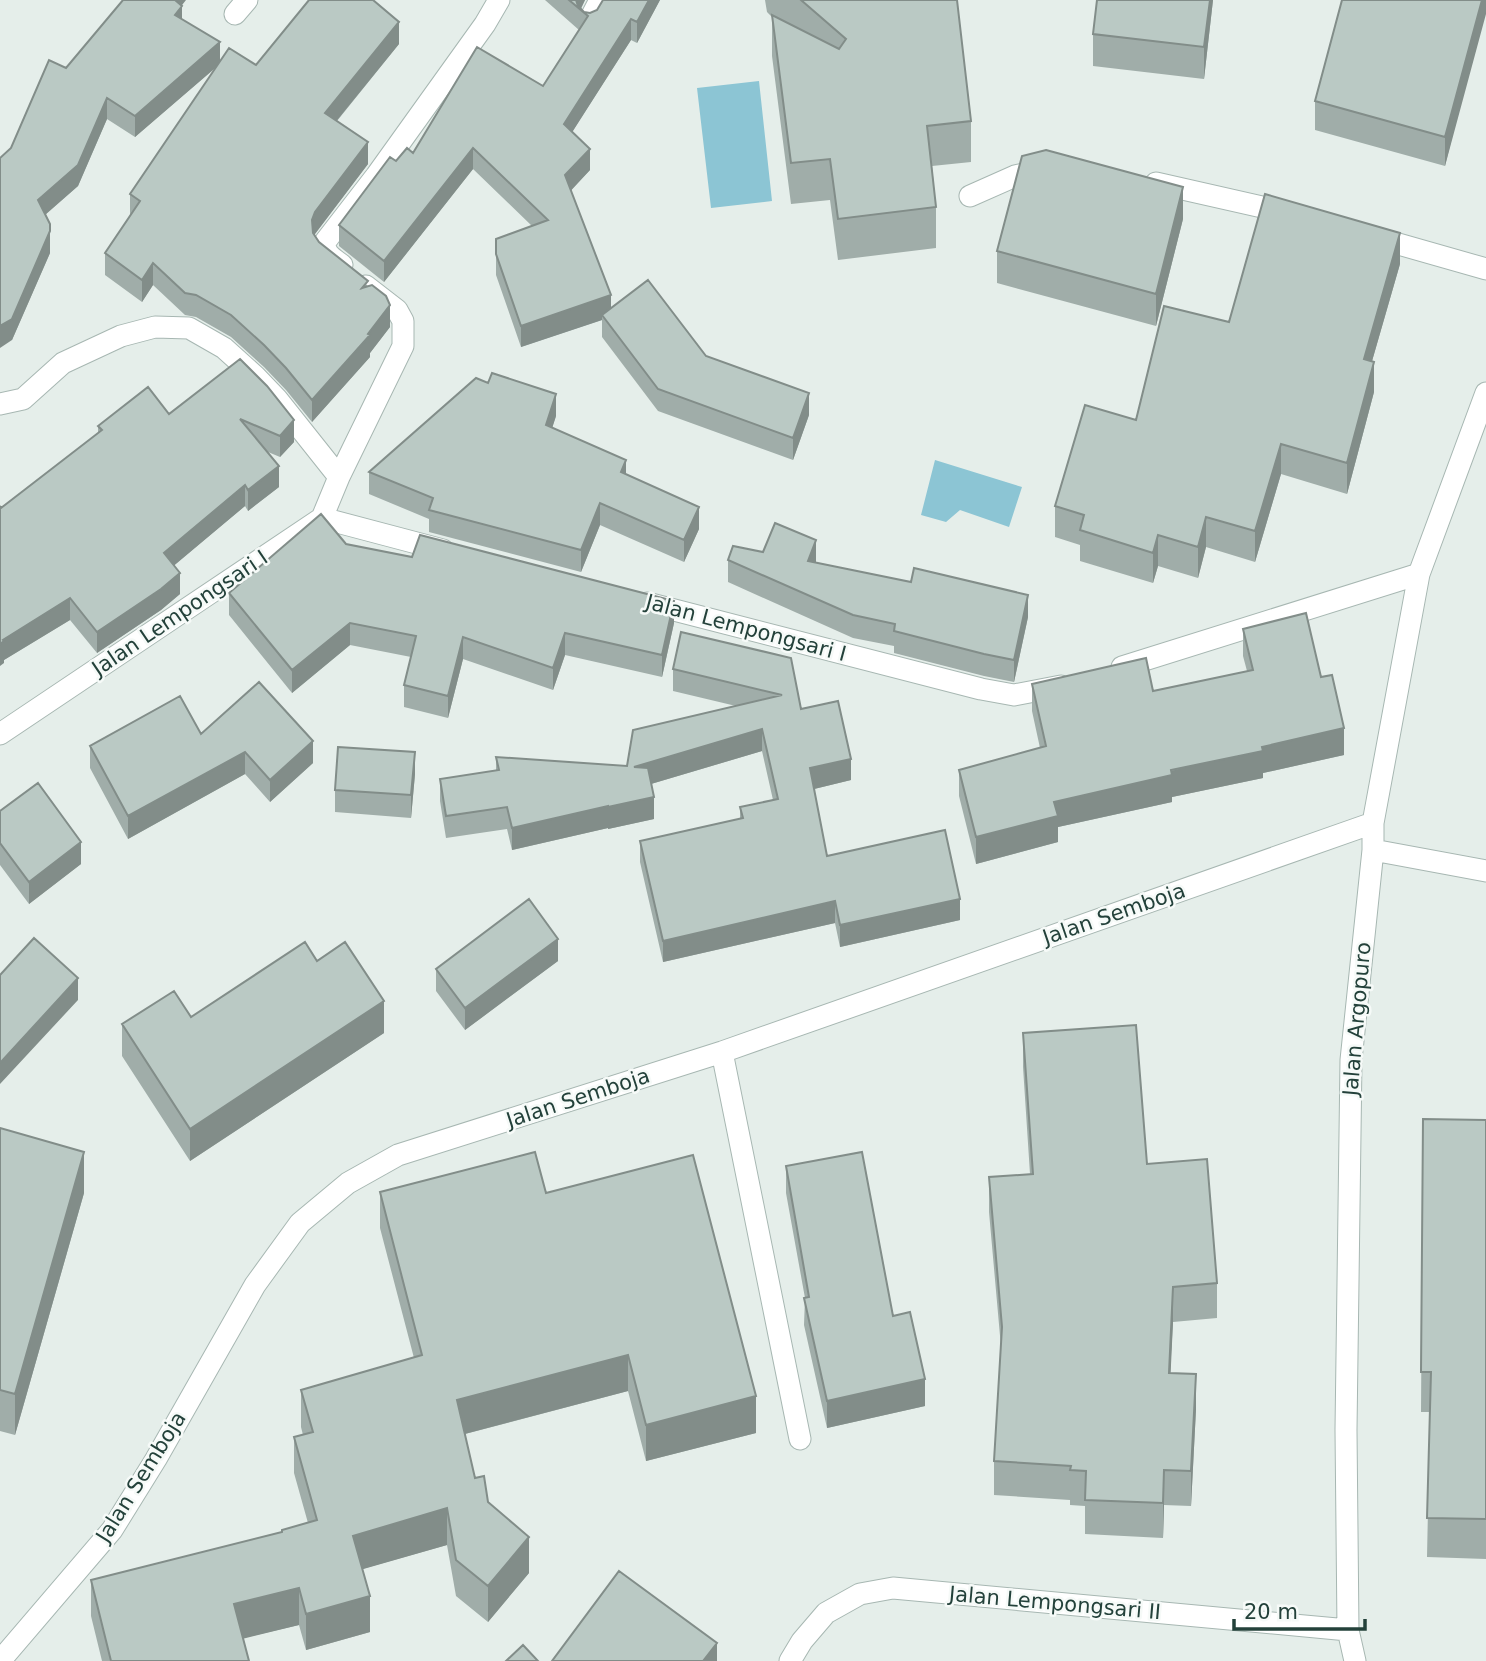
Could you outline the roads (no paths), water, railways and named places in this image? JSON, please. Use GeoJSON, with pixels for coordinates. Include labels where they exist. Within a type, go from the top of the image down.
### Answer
{"type":"FeatureCollection","features":[{"type":"Feature","properties":{"kind":"street"},"geometry":{"type":"LineString","coordinates":[[456,553],[322,518],[403,346],[404,334],[403,321],[397,310],[328,254],[325,242],[376,176],[485,24],[499,0]]}},
{"type":"Feature","properties":{"kind":"street"},"geometry":{"type":"LineString","coordinates":[[589,21],[600,0]]}},
{"type":"Feature","properties":{"kind":"street"},"geometry":{"type":"LineString","coordinates":[[970,196],[1016,176],[1059,169]]}},
{"type":"Feature","properties":{"kind":"street"},"geometry":{"type":"LineString","coordinates":[[1136,178],[1305,218]]}},
{"type":"Feature","properties":{"kind":"street"},"geometry":{"type":"LineString","coordinates":[[1357,233],[1486,269]]}},
{"type":"Feature","properties":{"kind":"street"},"geometry":{"type":"LineString","coordinates":[[0,404],[23,399],[64,363],[121,336],[155,327],[189,328],[224,348],[255,376],[277,399],[339,477]]}},
{"type":"Feature","properties":{"kind":"street","name":"Jalan Argopuro"},"geometry":{"type":"LineString","coordinates":[[1355,1661],[1348,1630],[1346,1430],[1351,1060],[1373,850],[1373,823],[1419,575],[1486,393]]}},
{"type":"Feature","properties":{"kind":"street","name":"Jalan Lempongsari I"},"geometry":{"type":"LineString","coordinates":[[0,734],[322,518]]}},
{"type":"Feature","properties":{"kind":"street"},"geometry":{"type":"LineString","coordinates":[[1108,672],[1419,575]]}},
{"type":"Feature","properties":{"kind":"street","name":"Jalan Lempongsari I"},"geometry":{"type":"LineString","coordinates":[[631,598],[981,689],[1014,695],[1055,688],[1081,680]]}},
{"type":"Feature","properties":{"kind":"street","name":"Jalan Semboja"},"geometry":{"type":"LineString","coordinates":[[0,1661],[112,1530],[156,1459],[255,1285],[300,1223],[348,1183],[398,1155],[722,1052],[1373,823]]}},
{"type":"Feature","properties":{"kind":"street"},"geometry":{"type":"LineString","coordinates":[[1373,850],[1486,871]]}},
{"type":"Feature","properties":{"kind":"street"},"geometry":{"type":"LineString","coordinates":[[722,1052],[800,1439]]}},
{"type":"Feature","properties":{"kind":"street","name":"Jalan Lempongsari II"},"geometry":{"type":"LineString","coordinates":[[790,1661],[802,1641],[826,1613],[860,1594],[893,1588],[1348,1630]]}},
{"type":"Feature","properties":{"kind":"water"},"geometry":{"type":"Polygon","coordinates":[[[759,81],[772,201],[711,208],[697,88],[759,81]]]}},
{"type":"Feature","properties":{"kind":"water"},"geometry":{"type":"Polygon","coordinates":[[[935,460],[1022,487],[1009,527],[960,510],[946,522],[921,515],[935,460]]]}}]}
